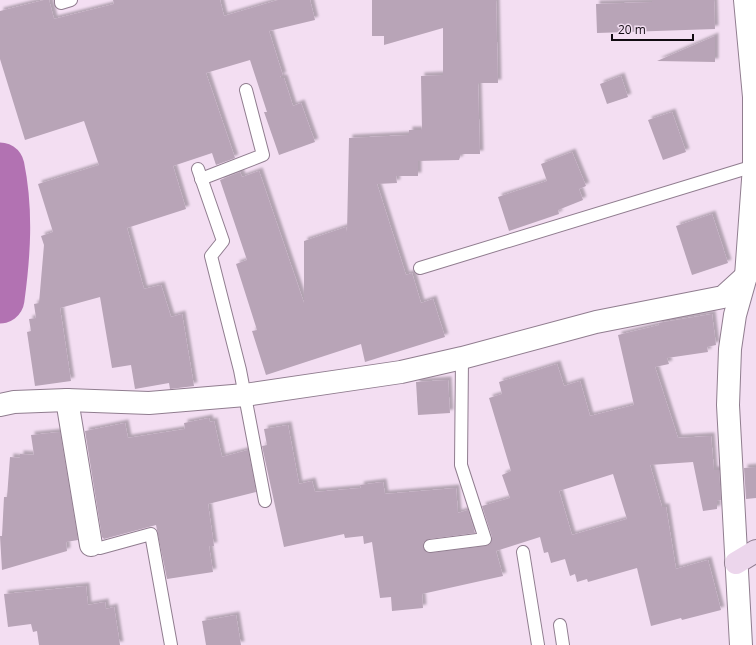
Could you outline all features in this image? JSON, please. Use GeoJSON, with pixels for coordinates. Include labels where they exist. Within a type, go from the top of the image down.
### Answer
{"type":"FeatureCollection","features":[{"type":"Feature","properties":{"kind":"street"},"geometry":{"type":"LineString","coordinates":[[741,645],[728,405],[730,349],[734,315],[751,269],[754,166],[754,97],[746,28],[745,0]]}},
{"type":"Feature","properties":{"kind":"street"},"geometry":{"type":"LineString","coordinates":[[4,404],[67,400],[149,404],[245,395],[401,372],[462,358],[596,322],[723,297],[751,269]]}},
{"type":"Feature","properties":{"kind":"street"},"geometry":{"type":"LineString","coordinates":[[67,400],[91,545]]}},
{"type":"Feature","properties":{"kind":"street"},"geometry":{"type":"LineString","coordinates":[[736,563],[756,551]]}},
{"type":"Feature","properties":{"kind":"lane"},"geometry":{"type":"LineString","coordinates":[[60,0],[61,3],[71,0]]}},
{"type":"Feature","properties":{"kind":"lane"},"geometry":{"type":"LineString","coordinates":[[246,90],[263,155],[199,174],[223,241],[211,256],[240,370],[265,502]]}},
{"type":"Feature","properties":{"kind":"lane"},"geometry":{"type":"LineString","coordinates":[[420,268],[754,166]]}},
{"type":"Feature","properties":{"kind":"lane"},"geometry":{"type":"LineString","coordinates":[[430,546],[485,539],[461,466],[462,358]]}},
{"type":"Feature","properties":{"kind":"lane"},"geometry":{"type":"LineString","coordinates":[[91,545],[100,548],[151,534],[170,645]]}},
{"type":"Feature","properties":{"kind":"lane"},"geometry":{"type":"LineString","coordinates":[[523,552],[538,645]]}},
{"type":"Feature","properties":{"kind":"lane"},"geometry":{"type":"LineString","coordinates":[[560,625],[563,645]]}},
{"type":"Feature","properties":{"kind":"building"},"geometry":{"type":"Polygon","coordinates":[[[49,0],[54,19],[114,4],[113,0],[220,0],[224,16],[278,0],[310,0],[315,20],[269,31],[283,76],[280,76],[281,78],[284,78],[293,106],[301,103],[315,142],[279,155],[264,112],[267,112],[250,60],[206,73],[235,158],[216,165],[212,153],[173,166],[186,209],[127,228],[144,289],[161,285],[171,317],[182,314],[194,386],[170,389],[169,383],[135,389],[131,365],[112,368],[100,297],[60,308],[71,381],[35,386],[27,332],[31,331],[29,319],[36,318],[34,304],[39,303],[44,245],[41,236],[53,232],[38,184],[99,165],[84,121],[25,140],[0,59],[0,11],[49,0]]]}},
{"type":"Feature","properties":{"kind":"building"},"geometry":{"type":"Polygon","coordinates":[[[372,0],[496,0],[498,83],[478,83],[480,154],[461,154],[459,160],[418,161],[418,176],[396,176],[397,183],[377,184],[406,275],[412,273],[421,303],[433,299],[445,337],[365,362],[361,344],[266,375],[252,331],[257,330],[236,264],[247,260],[220,180],[240,172],[242,177],[259,171],[304,303],[304,241],[346,227],[347,232],[349,138],[409,135],[409,130],[422,130],[421,76],[443,75],[443,28],[384,45],[384,36],[372,36],[372,0]]]}},
{"type":"Feature","properties":{"kind":"building"},"geometry":{"type":"Polygon","coordinates":[[[652,0],[714,0],[715,29],[597,33],[596,4],[652,2],[652,0]]]}},
{"type":"Feature","properties":{"kind":"building"},"geometry":{"type":"Polygon","coordinates":[[[715,36],[715,62],[657,61],[715,36]]]}},
{"type":"Feature","properties":{"kind":"building"},"geometry":{"type":"Polygon","coordinates":[[[621,76],[628,97],[607,104],[600,84],[621,76]]]}},
{"type":"Feature","properties":{"kind":"building"},"geometry":{"type":"Polygon","coordinates":[[[672,112],[686,152],[663,160],[648,120],[672,112]]]}},
{"type":"Feature","properties":{"kind":"building"},"geometry":{"type":"Polygon","coordinates":[[[572,152],[586,186],[579,189],[583,200],[558,210],[559,214],[509,231],[498,197],[547,181],[541,164],[572,152]]]}},
{"type":"Feature","properties":{"kind":"building"},"geometry":{"type":"Polygon","coordinates":[[[712,214],[728,263],[692,275],[676,226],[712,214]]]}},
{"type":"Feature","properties":{"kind":"building"},"geometry":{"type":"Polygon","coordinates":[[[712,314],[716,345],[707,347],[708,352],[667,358],[669,364],[655,367],[678,438],[711,436],[714,470],[719,470],[721,500],[717,501],[717,509],[703,511],[693,462],[650,465],[662,507],[666,507],[676,569],[708,560],[721,610],[651,626],[637,568],[588,582],[587,579],[577,582],[575,574],[570,576],[565,559],[551,563],[548,552],[544,553],[540,537],[496,551],[503,576],[422,594],[423,608],[392,611],[391,597],[380,598],[372,542],[364,544],[363,536],[345,538],[344,534],[284,547],[262,446],[267,445],[264,429],[288,425],[299,484],[312,481],[315,492],[361,488],[360,485],[383,482],[385,494],[456,488],[458,513],[468,510],[475,533],[429,539],[423,543],[424,550],[431,553],[486,546],[490,544],[492,537],[482,506],[510,498],[502,475],[511,471],[489,398],[502,394],[499,382],[557,364],[564,386],[580,381],[590,416],[634,405],[618,335],[659,325],[658,323],[712,314]],[[613,474],[559,491],[572,535],[627,519],[613,474]]]}},
{"type":"Feature","properties":{"kind":"building"},"geometry":{"type":"Polygon","coordinates":[[[448,380],[450,413],[418,415],[416,382],[448,380]]]}},
{"type":"Feature","properties":{"kind":"building"},"geometry":{"type":"Polygon","coordinates":[[[209,418],[210,422],[214,421],[222,457],[248,450],[256,492],[208,504],[214,546],[209,546],[213,572],[167,579],[156,525],[104,539],[102,537],[85,431],[125,423],[128,438],[185,429],[184,423],[209,418]]]}},
{"type":"Feature","properties":{"kind":"building"},"geometry":{"type":"Polygon","coordinates":[[[60,432],[78,540],[66,542],[67,551],[2,570],[0,536],[2,536],[4,497],[7,497],[10,457],[20,458],[20,454],[34,455],[31,435],[60,432]]]}},
{"type":"Feature","properties":{"kind":"building"},"geometry":{"type":"Polygon","coordinates":[[[756,467],[756,498],[746,499],[744,468],[756,467]]]}},
{"type":"Feature","properties":{"kind":"building"},"geometry":{"type":"Polygon","coordinates":[[[86,586],[88,605],[105,602],[106,609],[114,607],[120,645],[39,645],[37,631],[33,632],[31,624],[8,627],[4,594],[86,586]]]}},
{"type":"Feature","properties":{"kind":"building"},"geometry":{"type":"Polygon","coordinates":[[[236,615],[241,645],[206,645],[202,621],[236,615]]]}},
{"type":"Feature","properties":{"kind":"waterway"},"geometry":{"type":"LineString","coordinates":[[0,167],[6,216],[4,266],[0,299]]}}]}
